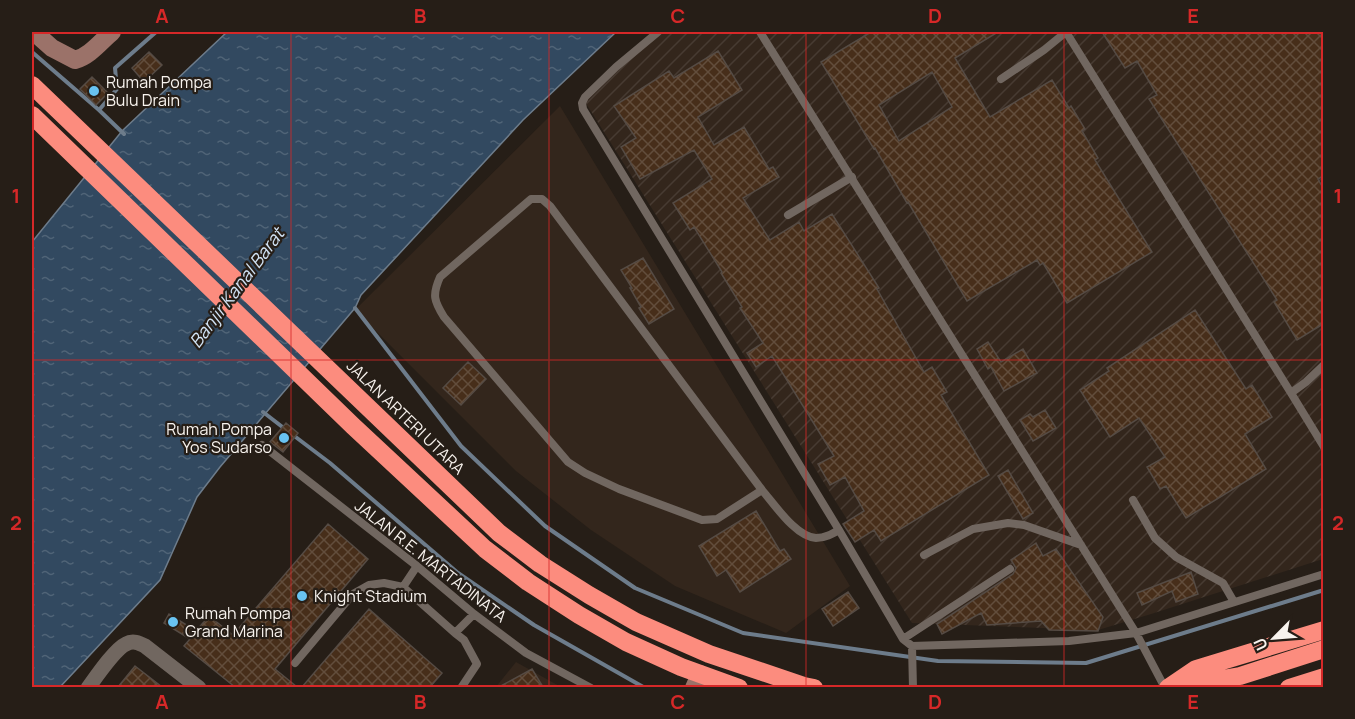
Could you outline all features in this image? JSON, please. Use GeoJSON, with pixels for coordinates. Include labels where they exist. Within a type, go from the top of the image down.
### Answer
{"type":"FeatureCollection","features":[{"type":"Feature","properties":{"kind":"highway","name":"JALAN ARTERI UTARA"},"geometry":{"type":"LineString","coordinates":[[32,85],[500,533],[540,564],[636,622],[709,654],[804,686],[814,687]]}},
{"type":"Feature","properties":{"kind":"highway"},"geometry":{"type":"LineString","coordinates":[[32,115],[353,426],[484,549],[528,582],[626,642],[706,682],[739,687]]}},
{"type":"Feature","properties":{"kind":"highway"},"geometry":{"type":"LineString","coordinates":[[1164,683],[1196,669],[1323,630]]}},
{"type":"Feature","properties":{"kind":"highway"},"geometry":{"type":"LineString","coordinates":[[1174,687],[1240,676],[1323,649]]}},
{"type":"Feature","properties":{"kind":"highway"},"geometry":{"type":"LineString","coordinates":[[1232,687],[1323,657]]}},
{"type":"Feature","properties":{"kind":"highway"},"geometry":{"type":"LineString","coordinates":[[1289,687],[1323,677]]}},
{"type":"Feature","properties":{"kind":"street"},"geometry":{"type":"LineString","coordinates":[[34,32],[52,48],[75,60],[88,54],[112,32]]}},
{"type":"Feature","properties":{"kind":"street"},"geometry":{"type":"LineString","coordinates":[[88,687],[120,649],[126,644],[137,642],[199,687]]}},
{"type":"Feature","properties":{"kind":"lane"},"geometry":{"type":"LineString","coordinates":[[658,32],[585,97],[582,103],[583,109],[903,639],[912,650],[913,685]]}},
{"type":"Feature","properties":{"kind":"lane"},"geometry":{"type":"LineString","coordinates":[[760,32],[1136,633],[1164,683]]}},
{"type":"Feature","properties":{"kind":"lane"},"geometry":{"type":"LineString","coordinates":[[1001,79],[1066,32],[1323,447]]}},
{"type":"Feature","properties":{"kind":"lane"},"geometry":{"type":"LineString","coordinates":[[788,215],[852,177]]}},
{"type":"Feature","properties":{"kind":"lane"},"geometry":{"type":"LineString","coordinates":[[762,490],[717,519],[702,520],[618,489],[568,462],[444,316],[436,304],[434,290],[440,277],[531,199],[542,199],[550,206],[762,490],[794,526],[803,534],[816,538],[839,530]]}},
{"type":"Feature","properties":{"kind":"lane"},"geometry":{"type":"LineString","coordinates":[[1291,393],[1323,365]]}},
{"type":"Feature","properties":{"kind":"lane","name":"JALAN R.E. MARTADINATA"},"geometry":{"type":"LineString","coordinates":[[262,445],[526,653],[591,687]]}},
{"type":"Feature","properties":{"kind":"lane"},"geometry":{"type":"LineString","coordinates":[[1133,500],[1155,538],[1176,557],[1222,583],[1234,602]]}},
{"type":"Feature","properties":{"kind":"lane"},"geometry":{"type":"LineString","coordinates":[[924,555],[973,529],[1008,523],[1024,525],[1081,545]]}},
{"type":"Feature","properties":{"kind":"lane"},"geometry":{"type":"LineString","coordinates":[[403,587],[417,566]]}},
{"type":"Feature","properties":{"kind":"lane"},"geometry":{"type":"LineString","coordinates":[[903,639],[1010,569]]}},
{"type":"Feature","properties":{"kind":"lane"},"geometry":{"type":"LineString","coordinates":[[912,650],[1069,641],[1136,633],[1323,573]]}},
{"type":"Feature","properties":{"kind":"lane"},"geometry":{"type":"LineString","coordinates":[[295,663],[353,594],[369,585],[384,583],[403,587],[464,640],[477,664],[461,687]]}},
{"type":"Feature","properties":{"kind":"lane"},"geometry":{"type":"LineString","coordinates":[[455,633],[474,614]]}},
{"type":"Feature","properties":{"kind":"shaded area"},"geometry":{"type":"Polygon","coordinates":[[[655,32],[1323,32],[1323,559],[1098,630],[912,623],[582,97],[655,32]]]}},
{"type":"Feature","properties":{"kind":"shaded area"},"geometry":{"type":"Polygon","coordinates":[[[560,106],[850,586],[786,633],[675,586],[591,530],[516,471],[355,310],[560,106]]]}},
{"type":"Feature","properties":{"kind":"shaded area"},"geometry":{"type":"Polygon","coordinates":[[[516,662],[561,687],[495,688],[516,662]]]}},
{"type":"Feature","properties":{"kind":"water","name":"Banjir Kanal Barat"},"geometry":{"type":"Polygon","coordinates":[[[227,32],[616,32],[523,120],[361,295],[355,308],[197,497],[160,580],[60,687],[32,688],[32,242],[122,131],[227,32]]]}},
{"type":"Feature","properties":{"kind":"building"},"geometry":{"type":"Polygon","coordinates":[[[871,32],[998,32],[955,58],[990,117],[1052,80],[1085,129],[1082,131],[1098,158],[1095,160],[1152,252],[1067,303],[1043,263],[1040,265],[1037,260],[967,301],[821,62],[871,32]],[[932,72],[879,105],[899,141],[952,107],[932,72]]]}},
{"type":"Feature","properties":{"kind":"building"},"geometry":{"type":"Polygon","coordinates":[[[1102,32],[1323,32],[1323,176],[1318,179],[1323,188],[1323,324],[1297,340],[1274,302],[1277,300],[1149,99],[1157,95],[1137,61],[1125,68],[1102,32]]]}},
{"type":"Feature","properties":{"kind":"building"},"geometry":{"type":"Polygon","coordinates":[[[718,51],[742,90],[698,117],[714,145],[744,127],[769,169],[773,167],[779,177],[743,198],[770,240],[799,222],[804,231],[832,214],[879,288],[877,289],[924,372],[932,367],[947,392],[941,395],[989,475],[881,541],[874,530],[855,542],[843,524],[864,511],[845,477],[830,485],[818,464],[834,456],[772,356],[756,367],[747,353],[763,343],[740,308],[742,307],[694,227],[690,230],[673,203],[712,179],[694,150],[640,179],[621,147],[636,138],[614,106],[669,71],[674,78],[718,51]]]}},
{"type":"Feature","properties":{"kind":"building"},"geometry":{"type":"Polygon","coordinates":[[[149,52],[162,65],[144,82],[132,68],[149,52]]]}},
{"type":"Feature","properties":{"kind":"building","name":"Rumah Pompa Bulu Drain"},"geometry":{"type":"Polygon","coordinates":[[[92,77],[108,93],[96,105],[80,89],[92,77]]]}},
{"type":"Feature","properties":{"kind":"building"},"geometry":{"type":"Polygon","coordinates":[[[643,258],[674,309],[649,324],[621,270],[643,258]]]}},
{"type":"Feature","properties":{"kind":"building"},"geometry":{"type":"Polygon","coordinates":[[[1195,310],[1246,389],[1252,385],[1272,417],[1245,434],[1266,469],[1186,518],[1166,486],[1160,489],[1147,467],[1165,457],[1139,418],[1110,437],[1080,390],[1109,371],[1107,368],[1195,310]]]}},
{"type":"Feature","properties":{"kind":"building"},"geometry":{"type":"Polygon","coordinates":[[[988,342],[1001,362],[1023,349],[1037,373],[1004,391],[991,367],[988,369],[977,349],[988,342]]]}},
{"type":"Feature","properties":{"kind":"building"},"geometry":{"type":"Polygon","coordinates":[[[468,362],[486,379],[461,405],[443,388],[468,362]]]}},
{"type":"Feature","properties":{"kind":"building"},"geometry":{"type":"Polygon","coordinates":[[[1045,410],[1056,428],[1033,441],[1020,420],[1030,414],[1033,417],[1045,410]]]}},
{"type":"Feature","properties":{"kind":"building","name":"Rumah Pompa Yos Sudarso"},"geometry":{"type":"Polygon","coordinates":[[[286,423],[298,433],[283,452],[270,442],[286,423]]]}},
{"type":"Feature","properties":{"kind":"building"},"geometry":{"type":"Polygon","coordinates":[[[1008,470],[1033,513],[1023,519],[998,476],[1008,470]]]}},
{"type":"Feature","properties":{"kind":"building"},"geometry":{"type":"Polygon","coordinates":[[[756,511],[780,551],[784,549],[791,559],[740,592],[726,570],[717,576],[699,546],[756,511]]]}},
{"type":"Feature","properties":{"kind":"building","name":"Knight Stadium"},"geometry":{"type":"Polygon","coordinates":[[[328,524],[368,559],[275,669],[297,687],[235,687],[184,646],[190,639],[164,623],[169,614],[196,631],[209,616],[233,635],[328,524]]]}},
{"type":"Feature","properties":{"kind":"building"},"geometry":{"type":"Polygon","coordinates":[[[1036,543],[1043,556],[1056,549],[1103,617],[1098,631],[1049,630],[1041,621],[987,625],[981,613],[942,634],[937,624],[1013,574],[1016,568],[1011,560],[1036,543]]]}},
{"type":"Feature","properties":{"kind":"building"},"geometry":{"type":"Polygon","coordinates":[[[1191,572],[1198,594],[1176,602],[1172,591],[1142,605],[1137,593],[1191,572]]]}},
{"type":"Feature","properties":{"kind":"building"},"geometry":{"type":"Polygon","coordinates":[[[848,592],[859,608],[833,626],[822,609],[848,592]]]}},
{"type":"Feature","properties":{"kind":"building","name":"Knight Stadium"},"geometry":{"type":"Polygon","coordinates":[[[369,609],[442,673],[430,687],[302,687],[369,609]]]}},
{"type":"Feature","properties":{"kind":"building"},"geometry":{"type":"Polygon","coordinates":[[[135,666],[162,687],[118,687],[135,666]]]}},
{"type":"Feature","properties":{"kind":"building"},"geometry":{"type":"Polygon","coordinates":[[[532,669],[543,687],[499,687],[532,669]]]}},
{"type":"Feature","properties":{"kind":"waterway"},"geometry":{"type":"LineString","coordinates":[[124,134],[99,110],[117,89],[115,68],[156,32]]}},
{"type":"Feature","properties":{"kind":"waterway"},"geometry":{"type":"LineString","coordinates":[[32,52],[99,110]]}},
{"type":"Feature","properties":{"kind":"waterway"},"geometry":{"type":"LineString","coordinates":[[355,308],[461,446],[545,526],[635,588],[743,633],[938,661],[1086,663],[1324,590]]}},
{"type":"Feature","properties":{"kind":"waterway"},"geometry":{"type":"LineString","coordinates":[[263,412],[285,429]]}},
{"type":"Feature","properties":{"kind":"waterway"},"geometry":{"type":"LineString","coordinates":[[293,435],[330,463],[458,573],[534,625],[645,688]]}},
{"type":"Feature","properties":{"kind":"place","name":"Rumah Pompa Bulu Drain"},"geometry":{"type":"Point","coordinates":[94,91]}},
{"type":"Feature","properties":{"kind":"place","name":"Rumah Pompa Yos Sudarso"},"geometry":{"type":"Point","coordinates":[284,438]}},
{"type":"Feature","properties":{"kind":"place","name":"Knight Stadium"},"geometry":{"type":"Point","coordinates":[302,596]}},
{"type":"Feature","properties":{"kind":"place","name":"Rumah Pompa Grand Marina"},"geometry":{"type":"Point","coordinates":[173,622]}}]}
